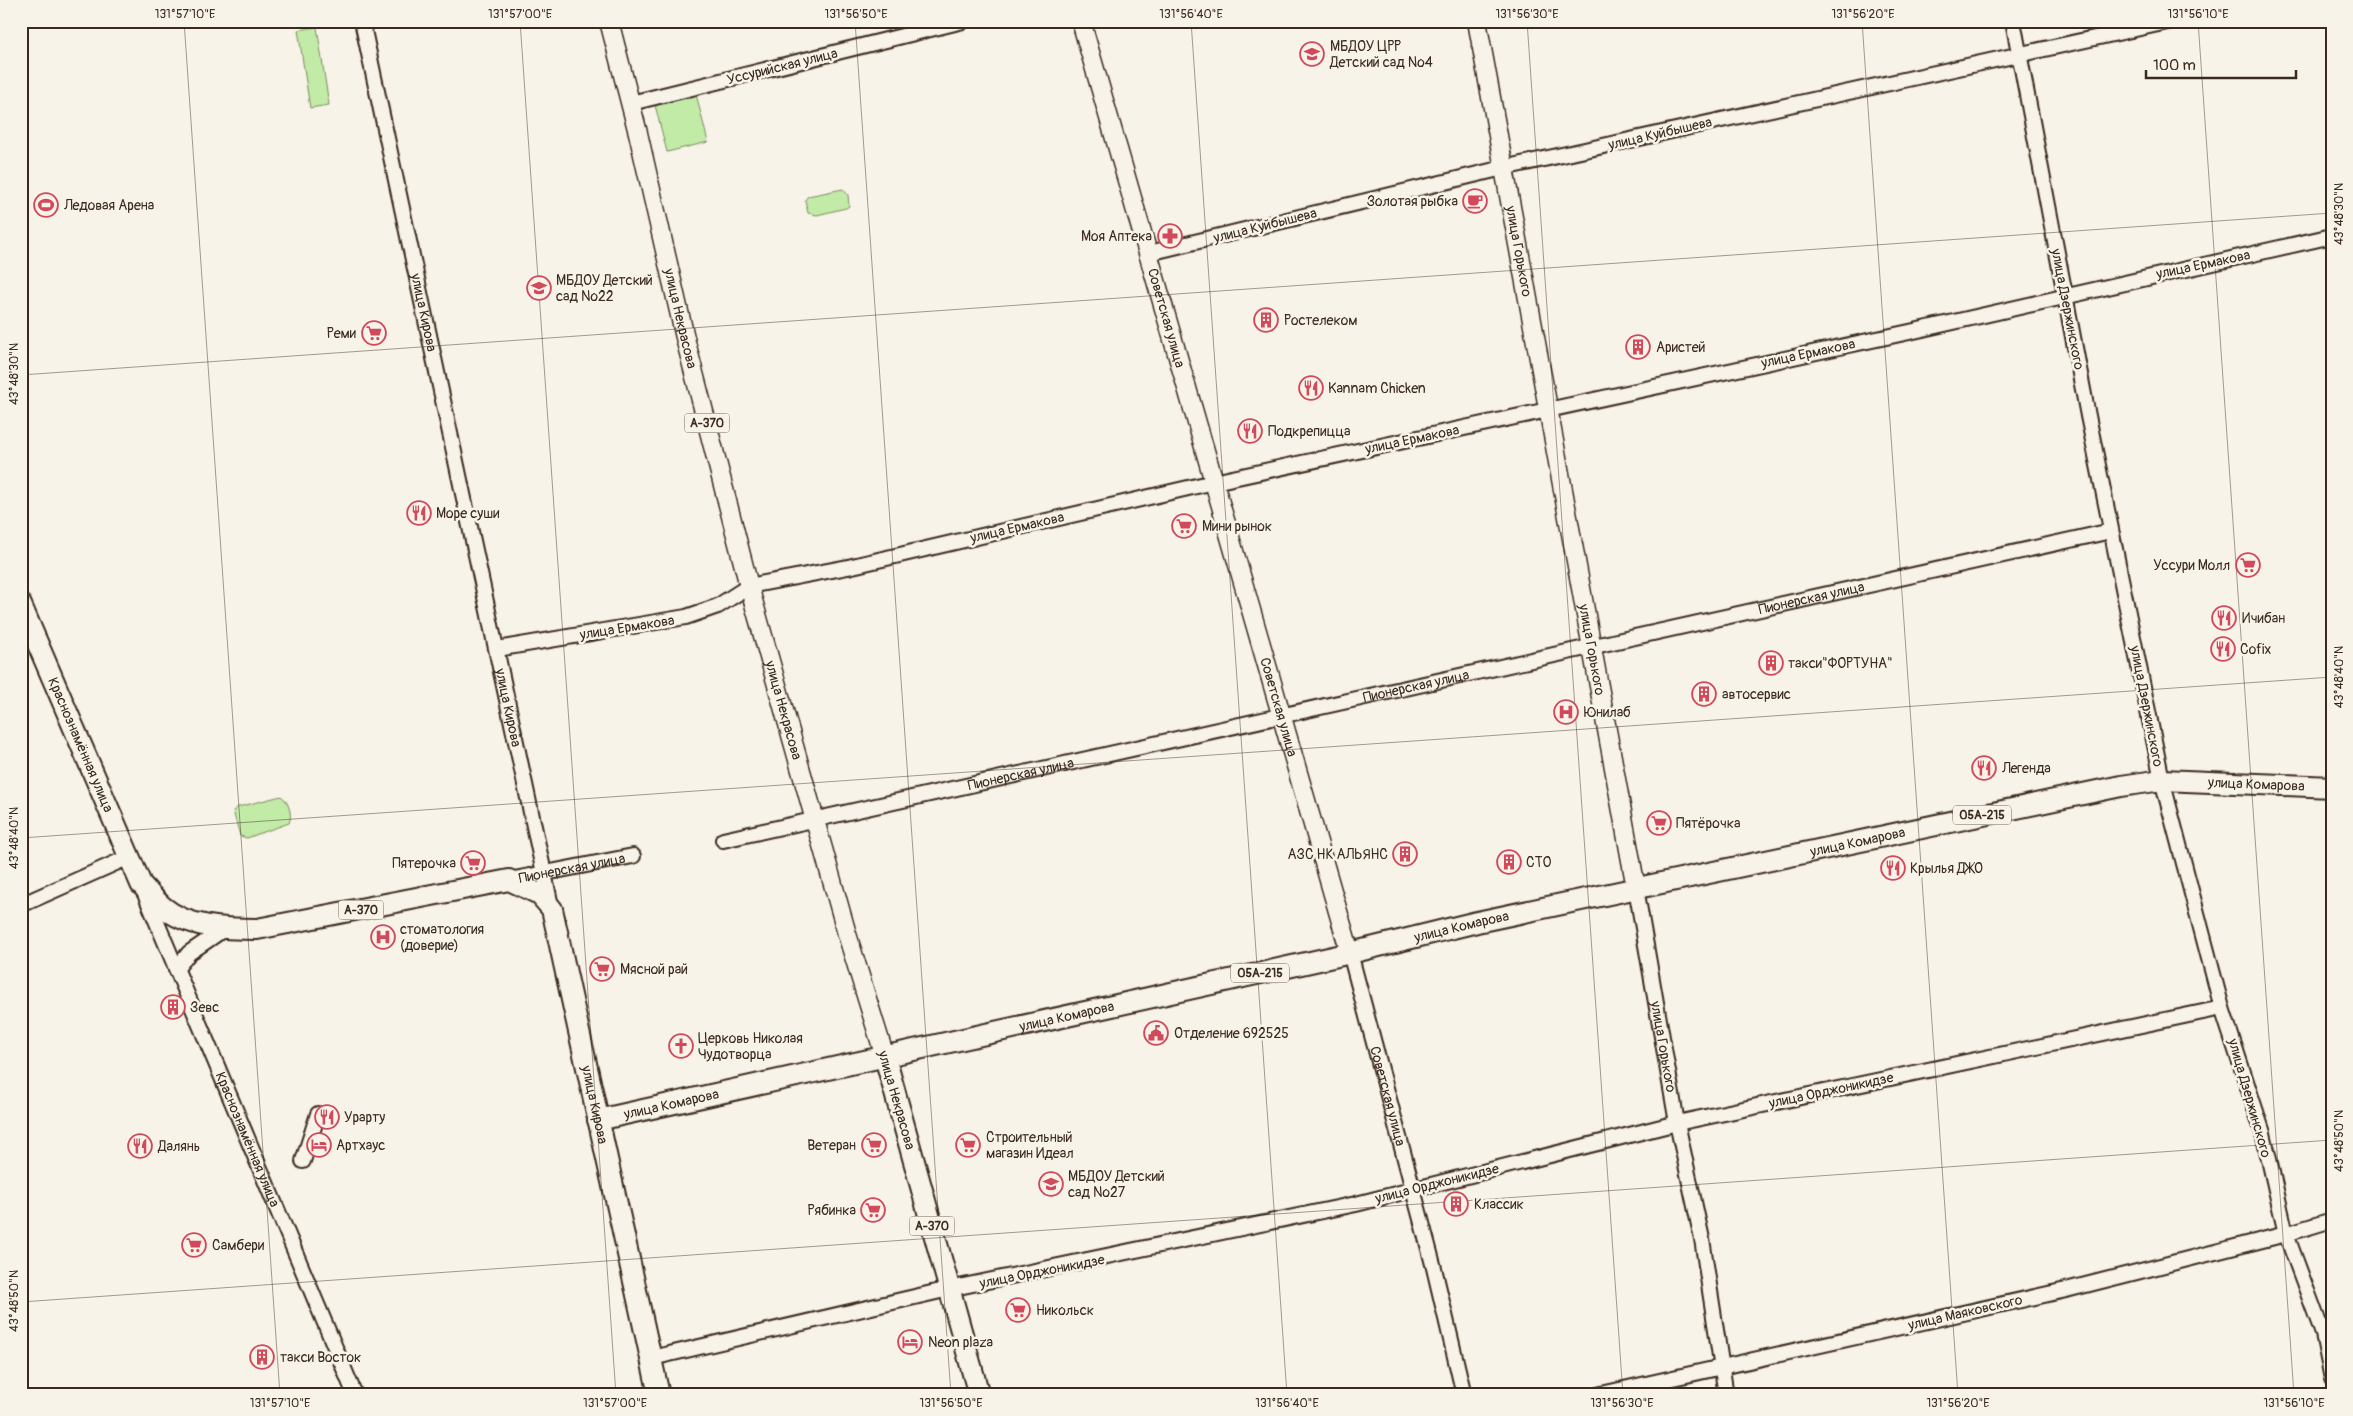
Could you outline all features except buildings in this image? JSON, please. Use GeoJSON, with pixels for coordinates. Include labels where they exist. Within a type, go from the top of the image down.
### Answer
{"type":"FeatureCollection","features":[{"type":"Feature","properties":{"kind":"highway","name":"Краснознамённая улица"},"geometry":{"type":"LineString","coordinates":[[21,605],[141,884],[163,907]]}},
{"type":"Feature","properties":{"kind":"highway","name":"улица Комарова"},"geometry":{"type":"LineString","coordinates":[[598,1120],[1350,953],[1476,922],[2121,786],[2162,780],[2332,787]]}},
{"type":"Feature","properties":{"kind":"highway","name":"Пионерская улица"},"geometry":{"type":"LineString","coordinates":[[163,907],[190,921],[224,929],[256,929],[509,880],[539,894],[552,909]]}},
{"type":"Feature","properties":{"kind":"highway","name":"улица Кирова"},"geometry":{"type":"LineString","coordinates":[[552,909],[659,1395]]}},
{"type":"Feature","properties":{"kind":"highway","name":"улица Некрасова"},"geometry":{"type":"LineString","coordinates":[[885,1057],[979,1395]]}},
{"type":"Feature","properties":{"kind":"main road","name":"улица Некрасова"},"geometry":{"type":"LineString","coordinates":[[609,21],[631,103],[686,342],[749,586],[847,934],[885,1057]]}},
{"type":"Feature","properties":{"kind":"main road","name":"Советская улица"},"geometry":{"type":"LineString","coordinates":[[1081,21],[1350,953]]}},
{"type":"Feature","properties":{"kind":"main road","name":"улица Горького"},"geometry":{"type":"LineString","coordinates":[[1477,21],[1636,888]]}},
{"type":"Feature","properties":{"kind":"street","name":"улица Кирова"},"geometry":{"type":"LineString","coordinates":[[362,21],[552,909]]}},
{"type":"Feature","properties":{"kind":"street","name":"Уссурийская улица"},"geometry":{"type":"LineString","coordinates":[[631,103],[963,21]]}},
{"type":"Feature","properties":{"kind":"street","name":"улица Дзержинского"},"geometry":{"type":"LineString","coordinates":[[2013,21],[2111,531],[2162,780],[2222,1008],[2262,1134],[2286,1234],[2323,1334],[2332,1379]]}},
{"type":"Feature","properties":{"kind":"street","name":"улица Куйбышева"},"geometry":{"type":"LineString","coordinates":[[1149,253],[1503,168],[2172,21]]}},
{"type":"Feature","properties":{"kind":"street","name":"улица Ермакова"},"geometry":{"type":"LineString","coordinates":[[497,649],[686,617],[718,606],[749,586],[848,567],[1214,482],[2332,236]]}},
{"type":"Feature","properties":{"kind":"street","name":"Пионерская улица"},"geometry":{"type":"LineString","coordinates":[[723,840],[816,821],[2111,531]]}},
{"type":"Feature","properties":{"kind":"street","name":"Пионерская улица"},"geometry":{"type":"LineString","coordinates":[[509,880],[633,856]]}},
{"type":"Feature","properties":{"kind":"street"},"geometry":{"type":"LineString","coordinates":[[21,905],[129,858]]}},
{"type":"Feature","properties":{"kind":"street","name":"Краснознамённая улица"},"geometry":{"type":"LineString","coordinates":[[141,884],[355,1395]]}},
{"type":"Feature","properties":{"kind":"street","name":"улица Горького"},"geometry":{"type":"LineString","coordinates":[[1636,888],[1677,1123],[1702,1239],[1720,1368],[1726,1395]]}},
{"type":"Feature","properties":{"kind":"street"},"geometry":{"type":"LineString","coordinates":[[176,969],[189,953],[224,929]]}},
{"type":"Feature","properties":{"kind":"street","name":"Советская улица"},"geometry":{"type":"LineString","coordinates":[[1350,953],[1434,1268],[1464,1395]]}},
{"type":"Feature","properties":{"kind":"street","name":"улица Орджоникидзе"},"geometry":{"type":"LineString","coordinates":[[652,1358],[949,1289],[1142,1251],[1412,1190],[1677,1123],[2222,1008]]}},
{"type":"Feature","properties":{"kind":"street"},"geometry":{"type":"LineString","coordinates":[[303,1160],[318,1114]]}},
{"type":"Feature","properties":{"kind":"street","name":"улица Маяковского"},"geometry":{"type":"LineString","coordinates":[[1597,1395],[2066,1290],[2286,1234],[2332,1220]]}},
{"type":"Feature","properties":{"kind":"green space"},"geometry":{"type":"Polygon","coordinates":[[[317,27],[329,105],[310,108],[298,30],[317,27]]]}},
{"type":"Feature","properties":{"kind":"green space"},"geometry":{"type":"Polygon","coordinates":[[[696,94],[708,142],[667,152],[655,105],[696,94]]]}},
{"type":"Feature","properties":{"kind":"green space"},"geometry":{"type":"Polygon","coordinates":[[[843,189],[848,195],[849,206],[817,215],[808,213],[805,200],[808,196],[843,189]]]}},
{"type":"Feature","properties":{"kind":"green space"},"geometry":{"type":"Polygon","coordinates":[[[281,796],[289,808],[289,823],[247,838],[240,836],[233,811],[238,807],[281,796]]]}},
{"type":"Feature","properties":{"kind":"place","name":"МБДОУ ЦРР Детский сад №4"},"geometry":{"type":"Point","coordinates":[1312,54]}},
{"type":"Feature","properties":{"kind":"place","name":"Золотая рыбка"},"geometry":{"type":"Point","coordinates":[1475,201]}},
{"type":"Feature","properties":{"kind":"place","name":"Ледовая Арена"},"geometry":{"type":"Point","coordinates":[46,205]}},
{"type":"Feature","properties":{"kind":"place","name":"Моя Аптека"},"geometry":{"type":"Point","coordinates":[1170,236]}},
{"type":"Feature","properties":{"kind":"place","name":"МБДОУ Детский сад №22"},"geometry":{"type":"Point","coordinates":[539,288]}},
{"type":"Feature","properties":{"kind":"place","name":"Ростелеком"},"geometry":{"type":"Point","coordinates":[1266,320]}},
{"type":"Feature","properties":{"kind":"place","name":"Реми"},"geometry":{"type":"Point","coordinates":[374,333]}},
{"type":"Feature","properties":{"kind":"place","name":"Аристей"},"geometry":{"type":"Point","coordinates":[1638,347]}},
{"type":"Feature","properties":{"kind":"place","name":"Kannam Chicken"},"geometry":{"type":"Point","coordinates":[1311,388]}},
{"type":"Feature","properties":{"kind":"place","name":"Подкрепицца"},"geometry":{"type":"Point","coordinates":[1250,431]}},
{"type":"Feature","properties":{"kind":"place","name":"Море суши"},"geometry":{"type":"Point","coordinates":[419,513]}},
{"type":"Feature","properties":{"kind":"place","name":"Мини рынок"},"geometry":{"type":"Point","coordinates":[1184,526]}},
{"type":"Feature","properties":{"kind":"place","name":"Уссури Молл"},"geometry":{"type":"Point","coordinates":[2248,565]}},
{"type":"Feature","properties":{"kind":"place","name":"Ичибан"},"geometry":{"type":"Point","coordinates":[2224,618]}},
{"type":"Feature","properties":{"kind":"place","name":"Cofix"},"geometry":{"type":"Point","coordinates":[2223,649]}},
{"type":"Feature","properties":{"kind":"place","name":"такси\"ФОРТУНА\""},"geometry":{"type":"Point","coordinates":[1771,663]}},
{"type":"Feature","properties":{"kind":"place","name":"автосервис"},"geometry":{"type":"Point","coordinates":[1704,694]}},
{"type":"Feature","properties":{"kind":"place","name":"Юнилаб"},"geometry":{"type":"Point","coordinates":[1566,712]}},
{"type":"Feature","properties":{"kind":"place","name":"Легенда"},"geometry":{"type":"Point","coordinates":[1984,768]}},
{"type":"Feature","properties":{"kind":"place","name":"Пятёрочка"},"geometry":{"type":"Point","coordinates":[1659,823]}},
{"type":"Feature","properties":{"kind":"place","name":"АЗС НК АЛЬЯНС"},"geometry":{"type":"Point","coordinates":[1405,854]}},
{"type":"Feature","properties":{"kind":"place","name":"СТО"},"geometry":{"type":"Point","coordinates":[1509,862]}},
{"type":"Feature","properties":{"kind":"place","name":"Пятерочка"},"geometry":{"type":"Point","coordinates":[473,863]}},
{"type":"Feature","properties":{"kind":"place","name":"Крылья ДЖО"},"geometry":{"type":"Point","coordinates":[1893,868]}},
{"type":"Feature","properties":{"kind":"place","name":"стоматология (доверие)"},"geometry":{"type":"Point","coordinates":[383,937]}},
{"type":"Feature","properties":{"kind":"place","name":"Мясной рай"},"geometry":{"type":"Point","coordinates":[602,969]}},
{"type":"Feature","properties":{"kind":"place","name":"Зевс"},"geometry":{"type":"Point","coordinates":[173,1007]}},
{"type":"Feature","properties":{"kind":"place","name":"Отделение 692525"},"geometry":{"type":"Point","coordinates":[1156,1033]}},
{"type":"Feature","properties":{"kind":"place","name":"Церковь Николая Чудотворца"},"geometry":{"type":"Point","coordinates":[681,1046]}},
{"type":"Feature","properties":{"kind":"place","name":"Урарту"},"geometry":{"type":"Point","coordinates":[327,1117]}},
{"type":"Feature","properties":{"kind":"place","name":"Артхаус"},"geometry":{"type":"Point","coordinates":[319,1145]}},
{"type":"Feature","properties":{"kind":"place","name":"Ветеран"},"geometry":{"type":"Point","coordinates":[874,1145]}},
{"type":"Feature","properties":{"kind":"place","name":"Строительный магазин Идеал"},"geometry":{"type":"Point","coordinates":[968,1145]}},
{"type":"Feature","properties":{"kind":"place","name":"Далянь"},"geometry":{"type":"Point","coordinates":[140,1146]}},
{"type":"Feature","properties":{"kind":"place","name":"МБДОУ Детский сад №27"},"geometry":{"type":"Point","coordinates":[1051,1184]}},
{"type":"Feature","properties":{"kind":"place","name":"Классик"},"geometry":{"type":"Point","coordinates":[1456,1204]}},
{"type":"Feature","properties":{"kind":"place","name":"Рябинка"},"geometry":{"type":"Point","coordinates":[873,1210]}},
{"type":"Feature","properties":{"kind":"place","name":"Самбери"},"geometry":{"type":"Point","coordinates":[194,1245]}},
{"type":"Feature","properties":{"kind":"place","name":"Никольск"},"geometry":{"type":"Point","coordinates":[1018,1310]}},
{"type":"Feature","properties":{"kind":"place","name":"Neon plaza"},"geometry":{"type":"Point","coordinates":[910,1342]}},
{"type":"Feature","properties":{"kind":"place","name":"такси Восток"},"geometry":{"type":"Point","coordinates":[262,1357]}}]}
